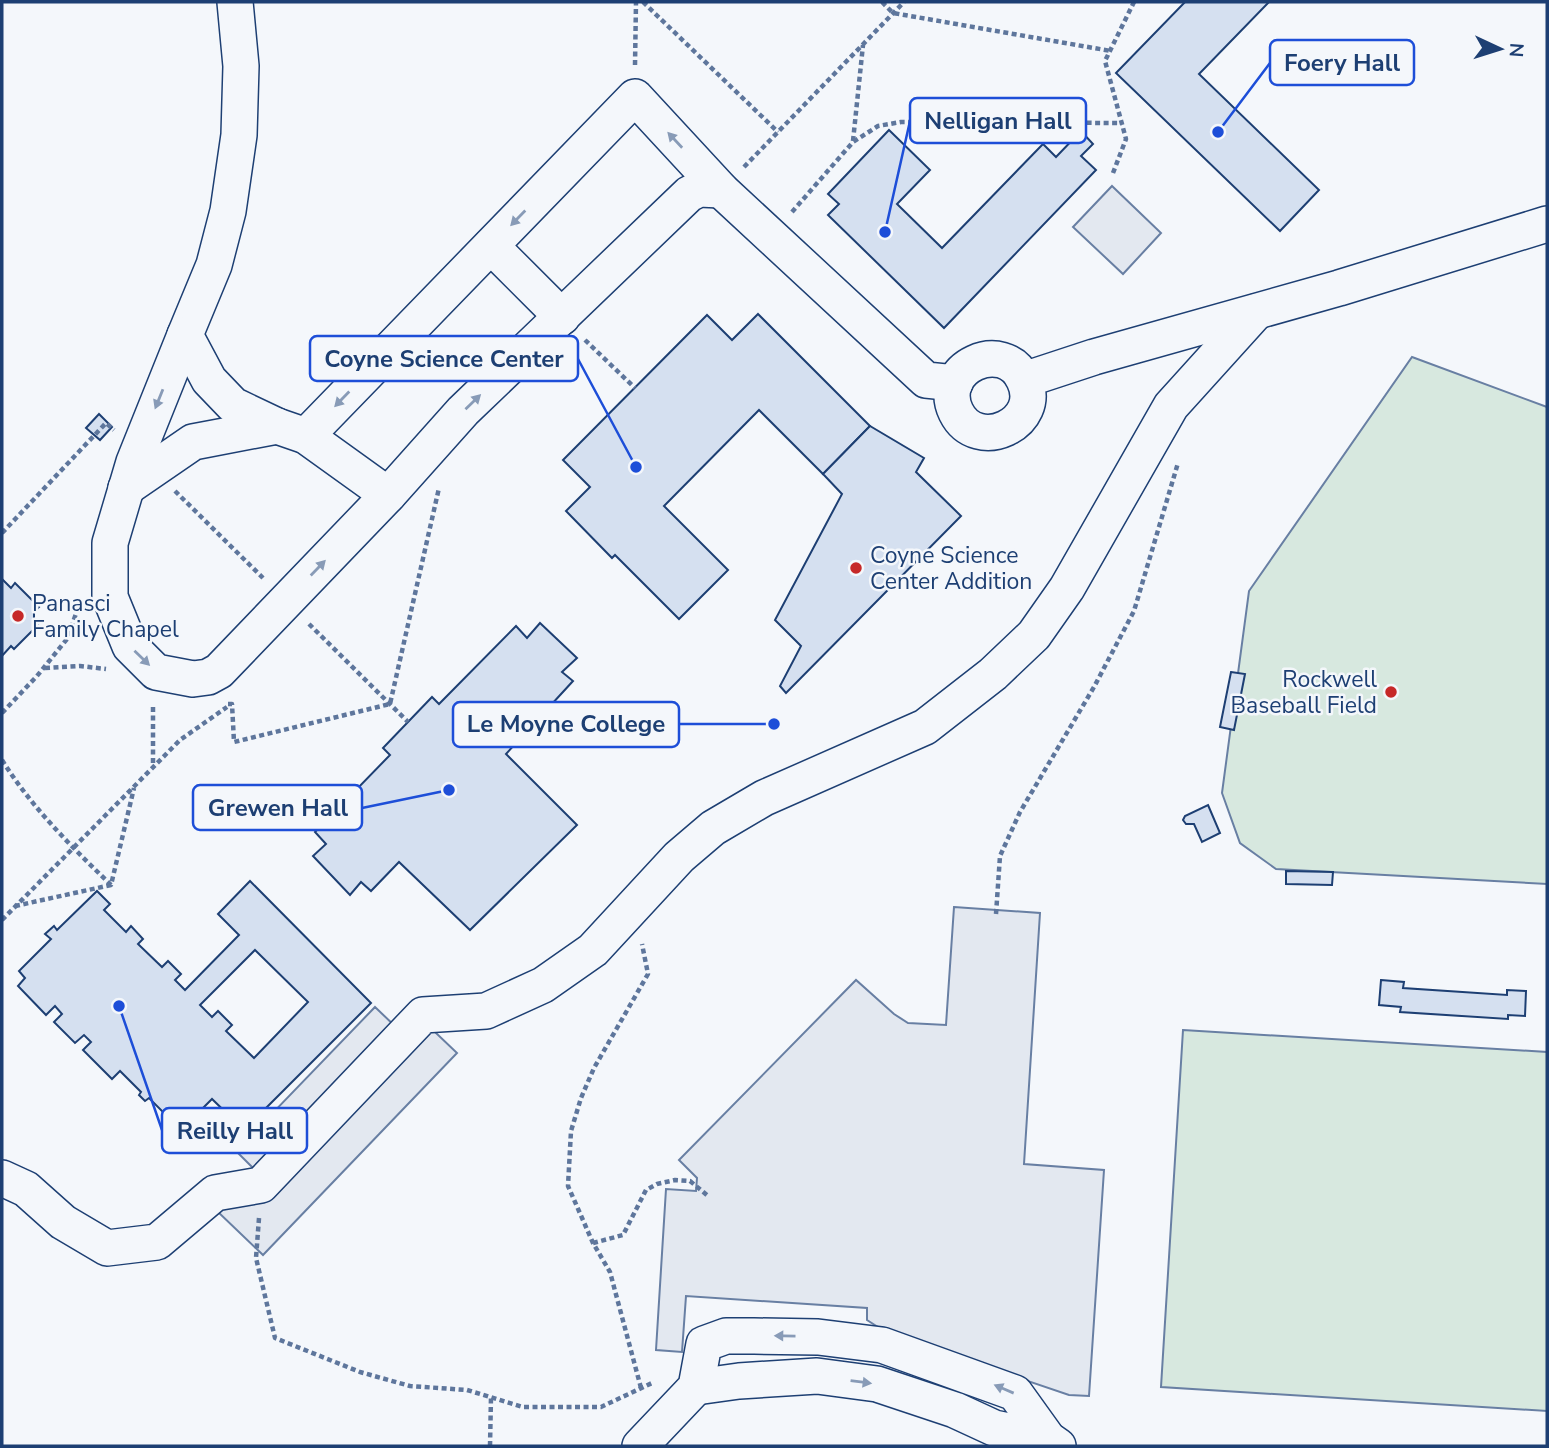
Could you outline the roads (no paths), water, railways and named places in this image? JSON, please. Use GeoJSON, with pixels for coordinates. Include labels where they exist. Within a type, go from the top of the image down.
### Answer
{"type":"FeatureCollection","features":[{"type":"Feature","properties":{"kind":"lane"},"geometry":{"type":"LineString","coordinates":[[235,2],[241,66],[239,135],[228,211],[215,265],[185,335],[139,470],[110,543],[110,597],[130,646],[156,672],[193,679],[208,677],[219,671],[388,495],[463,411],[572,327],[689,194],[699,189],[721,190]]}},
{"type":"Feature","properties":{"kind":"lane"},"geometry":{"type":"LineString","coordinates":[[139,470],[193,442],[291,431],[491,246],[635,97],[721,190],[926,380],[955,383]]}},
{"type":"Feature","properties":{"kind":"lane"},"geometry":{"type":"LineString","coordinates":[[1024,380],[1547,224]]}},
{"type":"Feature","properties":{"kind":"lane"},"geometry":{"type":"LineString","coordinates":[[491,246],[572,327]]}},
{"type":"Feature","properties":{"kind":"lane"},"geometry":{"type":"LineString","coordinates":[[2,1178],[26,1189],[64,1222],[107,1248],[157,1242],[215,1193],[261,1185],[423,1015],[486,1011],[543,985],[593,950],[680,857],[713,828],[764,798],[925,727],[993,674],[1034,635],[1067,587],[1171,406],[1256,312]]}},
{"type":"Feature","properties":{"kind":"lane"},"geometry":{"type":"LineString","coordinates":[[185,335],[208,380],[233,405],[291,431],[388,495]]}},
{"type":"Feature","properties":{"kind":"lane"},"geometry":{"type":"LineString","coordinates":[[994,358],[1009,362],[1021,373],[1024,380],[1027,403],[1021,417],[1010,428],[995,433],[979,432],[966,424],[956,411],[952,396],[955,383],[965,368],[978,360],[994,358]]}},
{"type":"Feature","properties":{"kind":"lane"},"geometry":{"type":"LineString","coordinates":[[647,1439],[696,1387],[704,1344],[726,1336],[818,1337],[883,1345],[1015,1393],[1051,1444]]}},
{"type":"Feature","properties":{"kind":"lane"},"geometry":{"type":"LineString","coordinates":[[696,1387],[817,1376],[877,1384],[955,1410],[994,1428],[1051,1444]]}},
{"type":"Feature","properties":{"kind":"place","name":"Foery Hall"},"geometry":{"type":"Point","coordinates":[1218,132]}},
{"type":"Feature","properties":{"kind":"place","name":"Nelligan Hall"},"geometry":{"type":"Point","coordinates":[885,232]}},
{"type":"Feature","properties":{"kind":"place","name":"Coyne Science Center"},"geometry":{"type":"Point","coordinates":[636,467]}},
{"type":"Feature","properties":{"kind":"place","name":"Coyne Science Center Addition"},"geometry":{"type":"Point","coordinates":[856,568]}},
{"type":"Feature","properties":{"kind":"place","name":"Panasci Family Chapel"},"geometry":{"type":"Point","coordinates":[18,616]}},
{"type":"Feature","properties":{"kind":"place","name":"Rockwell Baseball Field"},"geometry":{"type":"Point","coordinates":[1391,692]}},
{"type":"Feature","properties":{"kind":"place","name":"Le Moyne College"},"geometry":{"type":"Point","coordinates":[774,724]}},
{"type":"Feature","properties":{"kind":"place","name":"Grewen Hall"},"geometry":{"type":"Point","coordinates":[449,790]}},
{"type":"Feature","properties":{"kind":"place","name":"Reilly Hall"},"geometry":{"type":"Point","coordinates":[119,1006]}}]}
